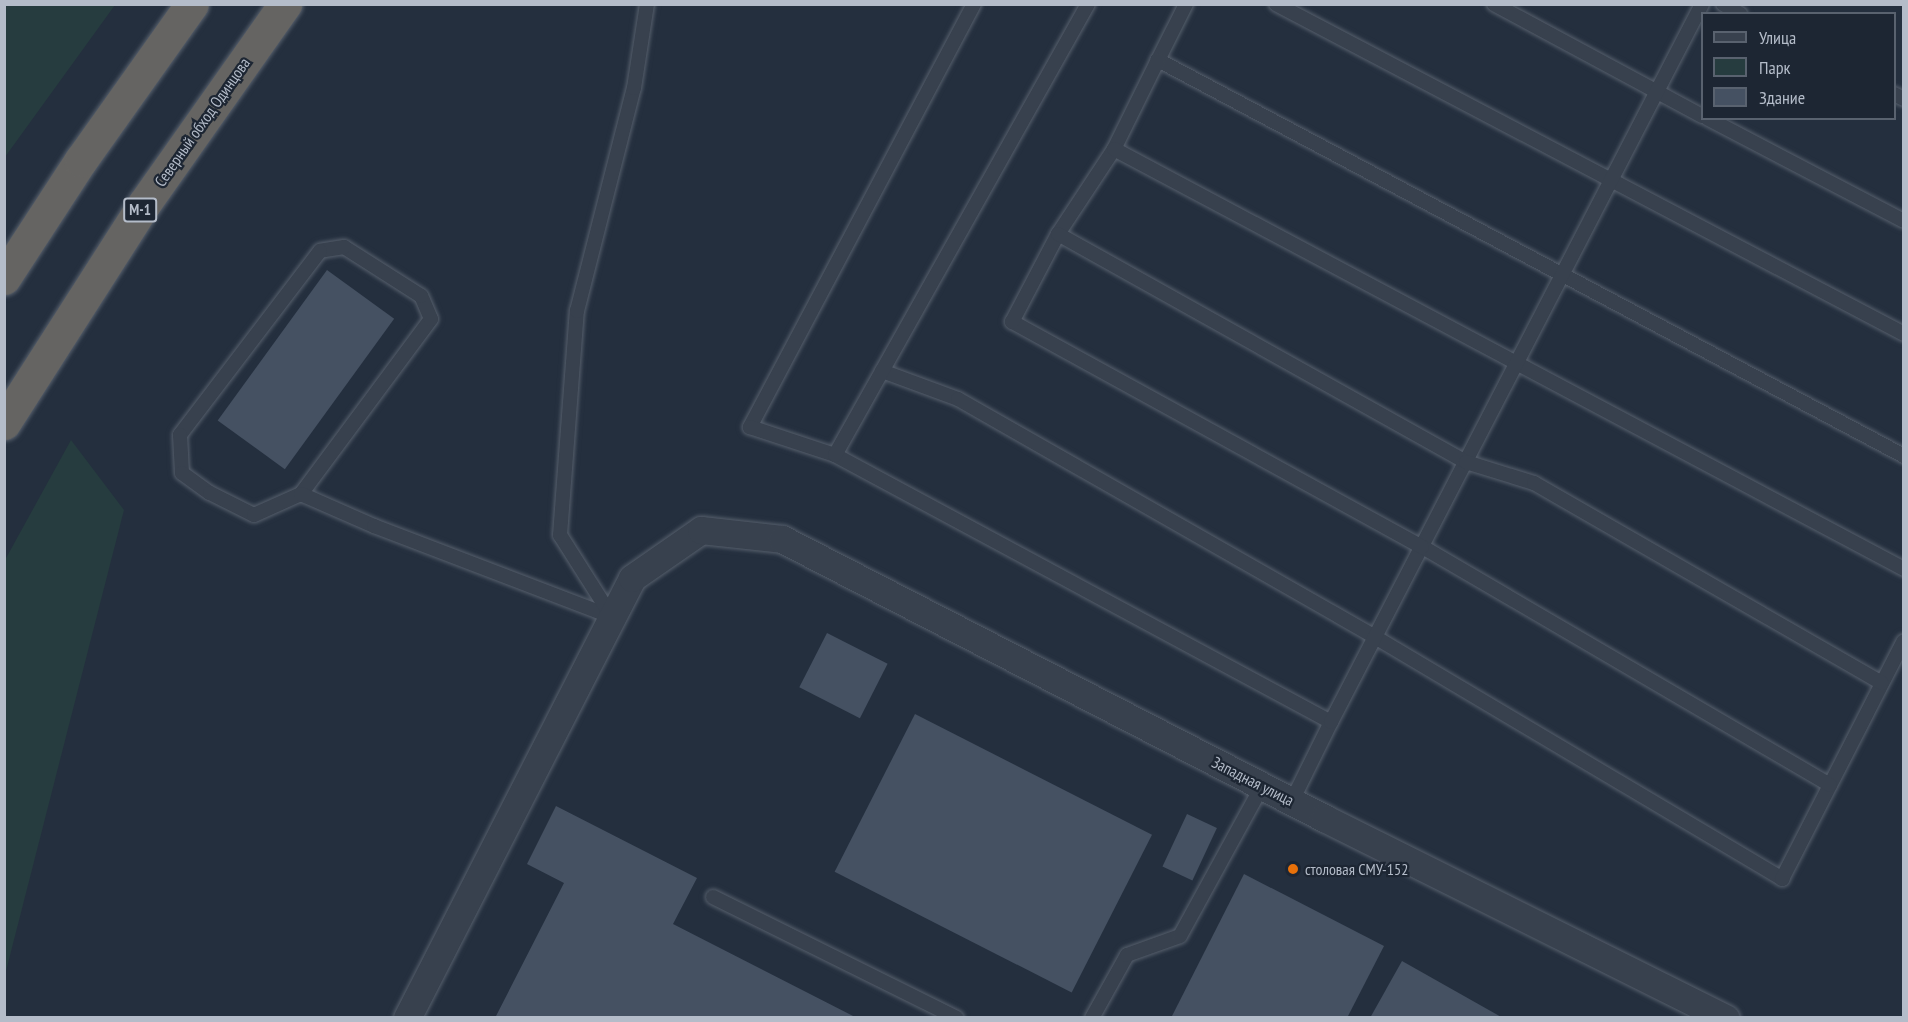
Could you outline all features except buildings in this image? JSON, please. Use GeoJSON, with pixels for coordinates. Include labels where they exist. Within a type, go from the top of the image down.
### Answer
{"type":"FeatureCollection","features":[{"type":"Feature","properties":{"kind":"highway"},"geometry":{"type":"LineString","coordinates":[[4,278],[81,160],[192,4]]}},
{"type":"Feature","properties":{"kind":"highway","name":"Северный обход Одинцова"},"geometry":{"type":"LineString","coordinates":[[4,423],[144,204],[285,4]]}},
{"type":"Feature","properties":{"kind":"street","name":"Западная улица"},"geometry":{"type":"LineString","coordinates":[[612,617],[632,578],[701,530],[782,539],[1262,786],[1726,1017]]}},
{"type":"Feature","properties":{"kind":"street"},"geometry":{"type":"LineString","coordinates":[[407,1017],[612,617]]}},
{"type":"Feature","properties":{"kind":"lane"},"geometry":{"type":"LineString","coordinates":[[612,617],[560,535],[577,311],[634,88],[647,4]]}},
{"type":"Feature","properties":{"kind":"lane"},"geometry":{"type":"LineString","coordinates":[[974,4],[750,427],[835,455],[1331,722]]}},
{"type":"Feature","properties":{"kind":"lane"},"geometry":{"type":"LineString","coordinates":[[835,455],[1088,4]]}},
{"type":"Feature","properties":{"kind":"lane"},"geometry":{"type":"LineString","coordinates":[[1186,4],[1114,150],[1058,234],[1012,322],[1422,547],[1830,785]]}},
{"type":"Feature","properties":{"kind":"lane"},"geometry":{"type":"LineString","coordinates":[[1276,4],[1610,183],[1904,334]]}},
{"type":"Feature","properties":{"kind":"lane"},"geometry":{"type":"LineString","coordinates":[[1494,4],[1701,115]]}},
{"type":"Feature","properties":{"kind":"lane"},"geometry":{"type":"LineString","coordinates":[[1292,801],[1702,4]]}},
{"type":"Feature","properties":{"kind":"lane"},"geometry":{"type":"LineString","coordinates":[[1723,4],[1737,12]]}},
{"type":"Feature","properties":{"kind":"lane"},"geometry":{"type":"LineString","coordinates":[[1158,60],[1904,456]]}},
{"type":"Feature","properties":{"kind":"lane"},"geometry":{"type":"LineString","coordinates":[[1711,120],[1904,221]]}},
{"type":"Feature","properties":{"kind":"lane"},"geometry":{"type":"LineString","coordinates":[[1114,150],[1904,569]]}},
{"type":"Feature","properties":{"kind":"lane"},"geometry":{"type":"LineString","coordinates":[[1058,234],[1466,462],[1534,483],[1882,683]]}},
{"type":"Feature","properties":{"kind":"lane"},"geometry":{"type":"LineString","coordinates":[[301,494],[431,319],[421,296],[344,247],[320,251],[180,435],[182,473],[210,493],[254,515],[301,494],[374,526],[612,617]]}},
{"type":"Feature","properties":{"kind":"lane"},"geometry":{"type":"LineString","coordinates":[[882,371],[958,399],[1375,637],[1782,879],[1904,641]]}},
{"type":"Feature","properties":{"kind":"lane"},"geometry":{"type":"LineString","coordinates":[[1092,1017],[1127,955],[1180,936],[1262,786]]}},
{"type":"Feature","properties":{"kind":"lane"},"geometry":{"type":"LineString","coordinates":[[713,897],[957,1017]]}},
{"type":"Feature","properties":{"kind":"green space"},"geometry":{"type":"Polygon","coordinates":[[[4,5],[115,5],[5,157],[4,5]]]}},
{"type":"Feature","properties":{"kind":"green space"},"geometry":{"type":"Polygon","coordinates":[[[71,440],[124,510],[5,975],[5,560],[71,440]]]}},
{"type":"Feature","properties":{"kind":"place","name":"столовая СМУ-152"},"geometry":{"type":"Point","coordinates":[1293,869]}}]}
